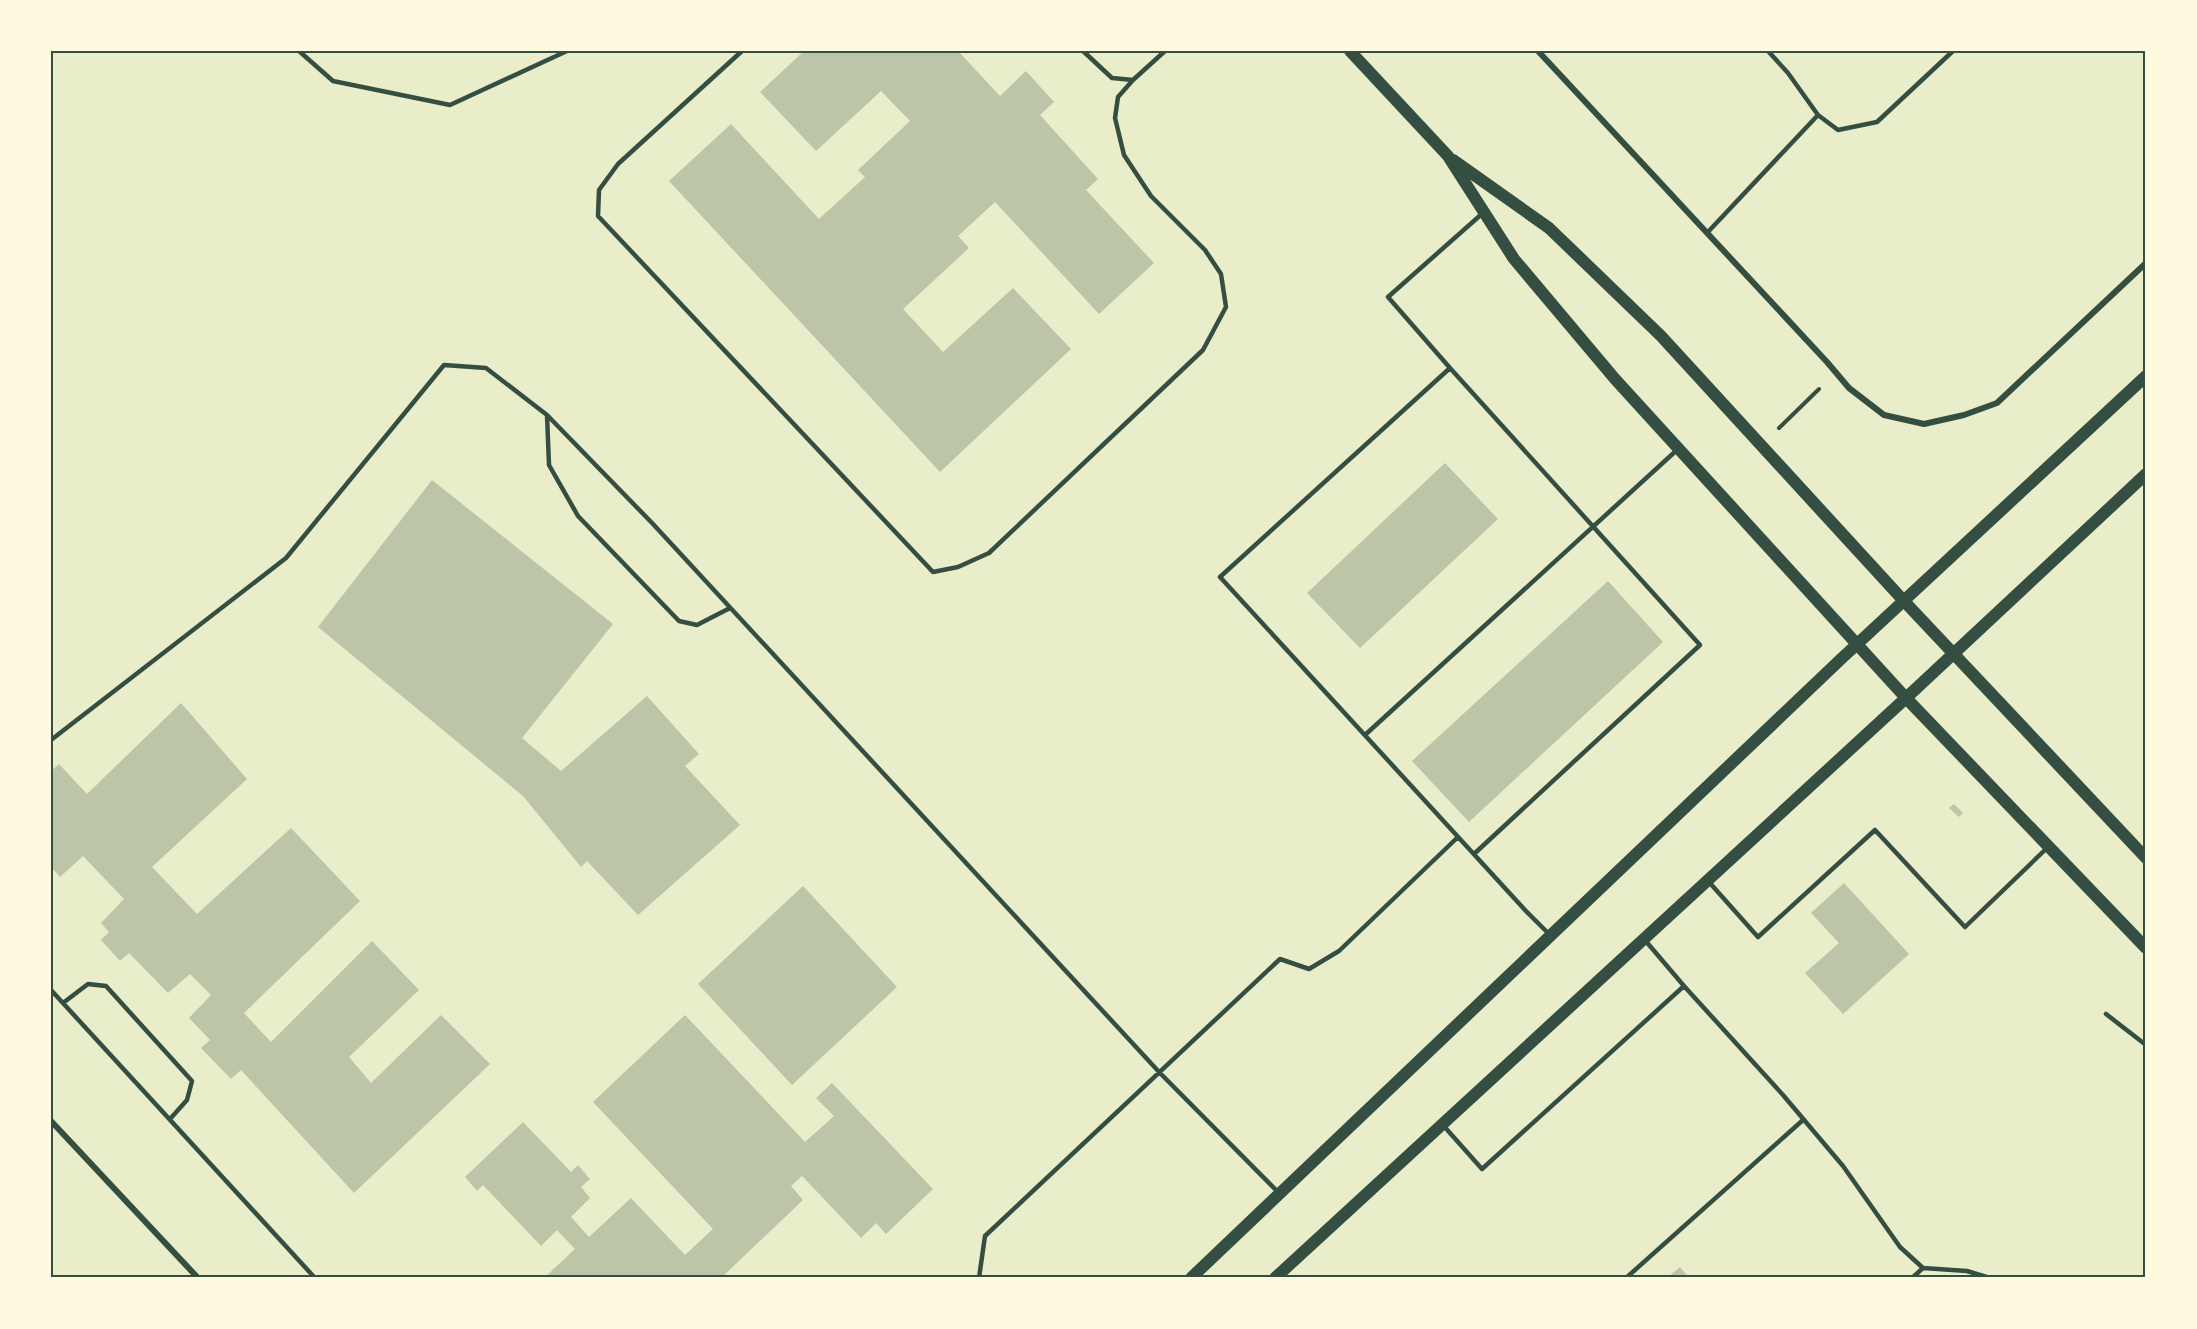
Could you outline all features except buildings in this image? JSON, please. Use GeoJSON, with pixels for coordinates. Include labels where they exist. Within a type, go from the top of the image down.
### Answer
{"type":"FeatureCollection","features":[{"type":"Feature","properties":{"kind":"main road"},"geometry":{"type":"LineString","coordinates":[[1350,51],[1448,156],[1514,259],[1615,379],[1906,698],[2146,948]]}},
{"type":"Feature","properties":{"kind":"main road"},"geometry":{"type":"LineString","coordinates":[[1448,156],[1549,228],[1661,336],[1903,600],[2146,858]]}},
{"type":"Feature","properties":{"kind":"main road"},"geometry":{"type":"LineString","coordinates":[[1191,1278],[1856,644],[2146,376]]}},
{"type":"Feature","properties":{"kind":"main road"},"geometry":{"type":"LineString","coordinates":[[1275,1278],[1954,654],[2146,474]]}},
{"type":"Feature","properties":{"kind":"street"},"geometry":{"type":"LineString","coordinates":[[1538,51],[1849,388],[1884,415],[1924,424],[1964,415],[1997,403],[2146,262]]}},
{"type":"Feature","properties":{"kind":"street"},"geometry":{"type":"LineString","coordinates":[[51,1121],[198,1278]]}},
{"type":"Feature","properties":{"kind":"lane"},"geometry":{"type":"LineString","coordinates":[[299,51],[333,81],[450,105],[567,51]]}},
{"type":"Feature","properties":{"kind":"lane"},"geometry":{"type":"LineString","coordinates":[[742,51],[618,164],[599,190],[598,216],[933,572],[958,567],[989,553],[1203,350],[1226,307],[1221,274],[1205,250],[1151,196],[1124,155],[1115,118],[1118,97],[1132,80],[1165,51]]}},
{"type":"Feature","properties":{"kind":"lane"},"geometry":{"type":"LineString","coordinates":[[1083,51],[1112,78],[1132,80]]}},
{"type":"Feature","properties":{"kind":"lane"},"geometry":{"type":"LineString","coordinates":[[1768,51],[1788,73],[1818,115],[1838,130],[1877,122],[1953,51]]}},
{"type":"Feature","properties":{"kind":"lane"},"geometry":{"type":"LineString","coordinates":[[1707,233],[1818,115]]}},
{"type":"Feature","properties":{"kind":"lane"},"geometry":{"type":"LineString","coordinates":[[1474,854],[1700,645],[1388,297],[1484,212]]}},
{"type":"Feature","properties":{"kind":"lane"},"geometry":{"type":"LineString","coordinates":[[51,740],[286,558],[444,365],[486,368],[547,416],[653,524],[1160,1073],[1279,1194]]}},
{"type":"Feature","properties":{"kind":"lane"},"geometry":{"type":"LineString","coordinates":[[1450,368],[1220,577],[1551,936]]}},
{"type":"Feature","properties":{"kind":"lane"},"geometry":{"type":"LineString","coordinates":[[547,416],[549,465],[578,516],[679,621],[697,625],[730,608]]}},
{"type":"Feature","properties":{"kind":"lane"},"geometry":{"type":"LineString","coordinates":[[1365,735],[1678,449]]}},
{"type":"Feature","properties":{"kind":"lane"},"geometry":{"type":"LineString","coordinates":[[1708,881],[1758,937],[1875,830],[1965,927],[2049,846]]}},
{"type":"Feature","properties":{"kind":"lane"},"geometry":{"type":"LineString","coordinates":[[979,1278],[985,1236],[1280,959],[1309,969],[1339,951],[1458,837]]}},
{"type":"Feature","properties":{"kind":"lane"},"geometry":{"type":"LineString","coordinates":[[1644,939],[1843,1166],[1900,1247],[1923,1268],[1967,1271],[1989,1278]]}},
{"type":"Feature","properties":{"kind":"lane"},"geometry":{"type":"LineString","coordinates":[[63,1003],[88,984],[106,986],[192,1082],[187,1100],[170,1119]]}},
{"type":"Feature","properties":{"kind":"lane"},"geometry":{"type":"LineString","coordinates":[[1442,1124],[1482,1169],[1684,986]]}},
{"type":"Feature","properties":{"kind":"lane"},"geometry":{"type":"LineString","coordinates":[[51,990],[315,1278]]}},
{"type":"Feature","properties":{"kind":"lane"},"geometry":{"type":"LineString","coordinates":[[2106,1014],[2146,1045]]}},
{"type":"Feature","properties":{"kind":"lane"},"geometry":{"type":"LineString","coordinates":[[1626,1278],[1803,1120]]}},
{"type":"Feature","properties":{"kind":"lane"},"geometry":{"type":"LineString","coordinates":[[1912,1278],[1923,1268]]}},
{"type":"Feature","properties":{"kind":"path"},"geometry":{"type":"LineString","coordinates":[[1775,432],[1819,389]]}}]}
